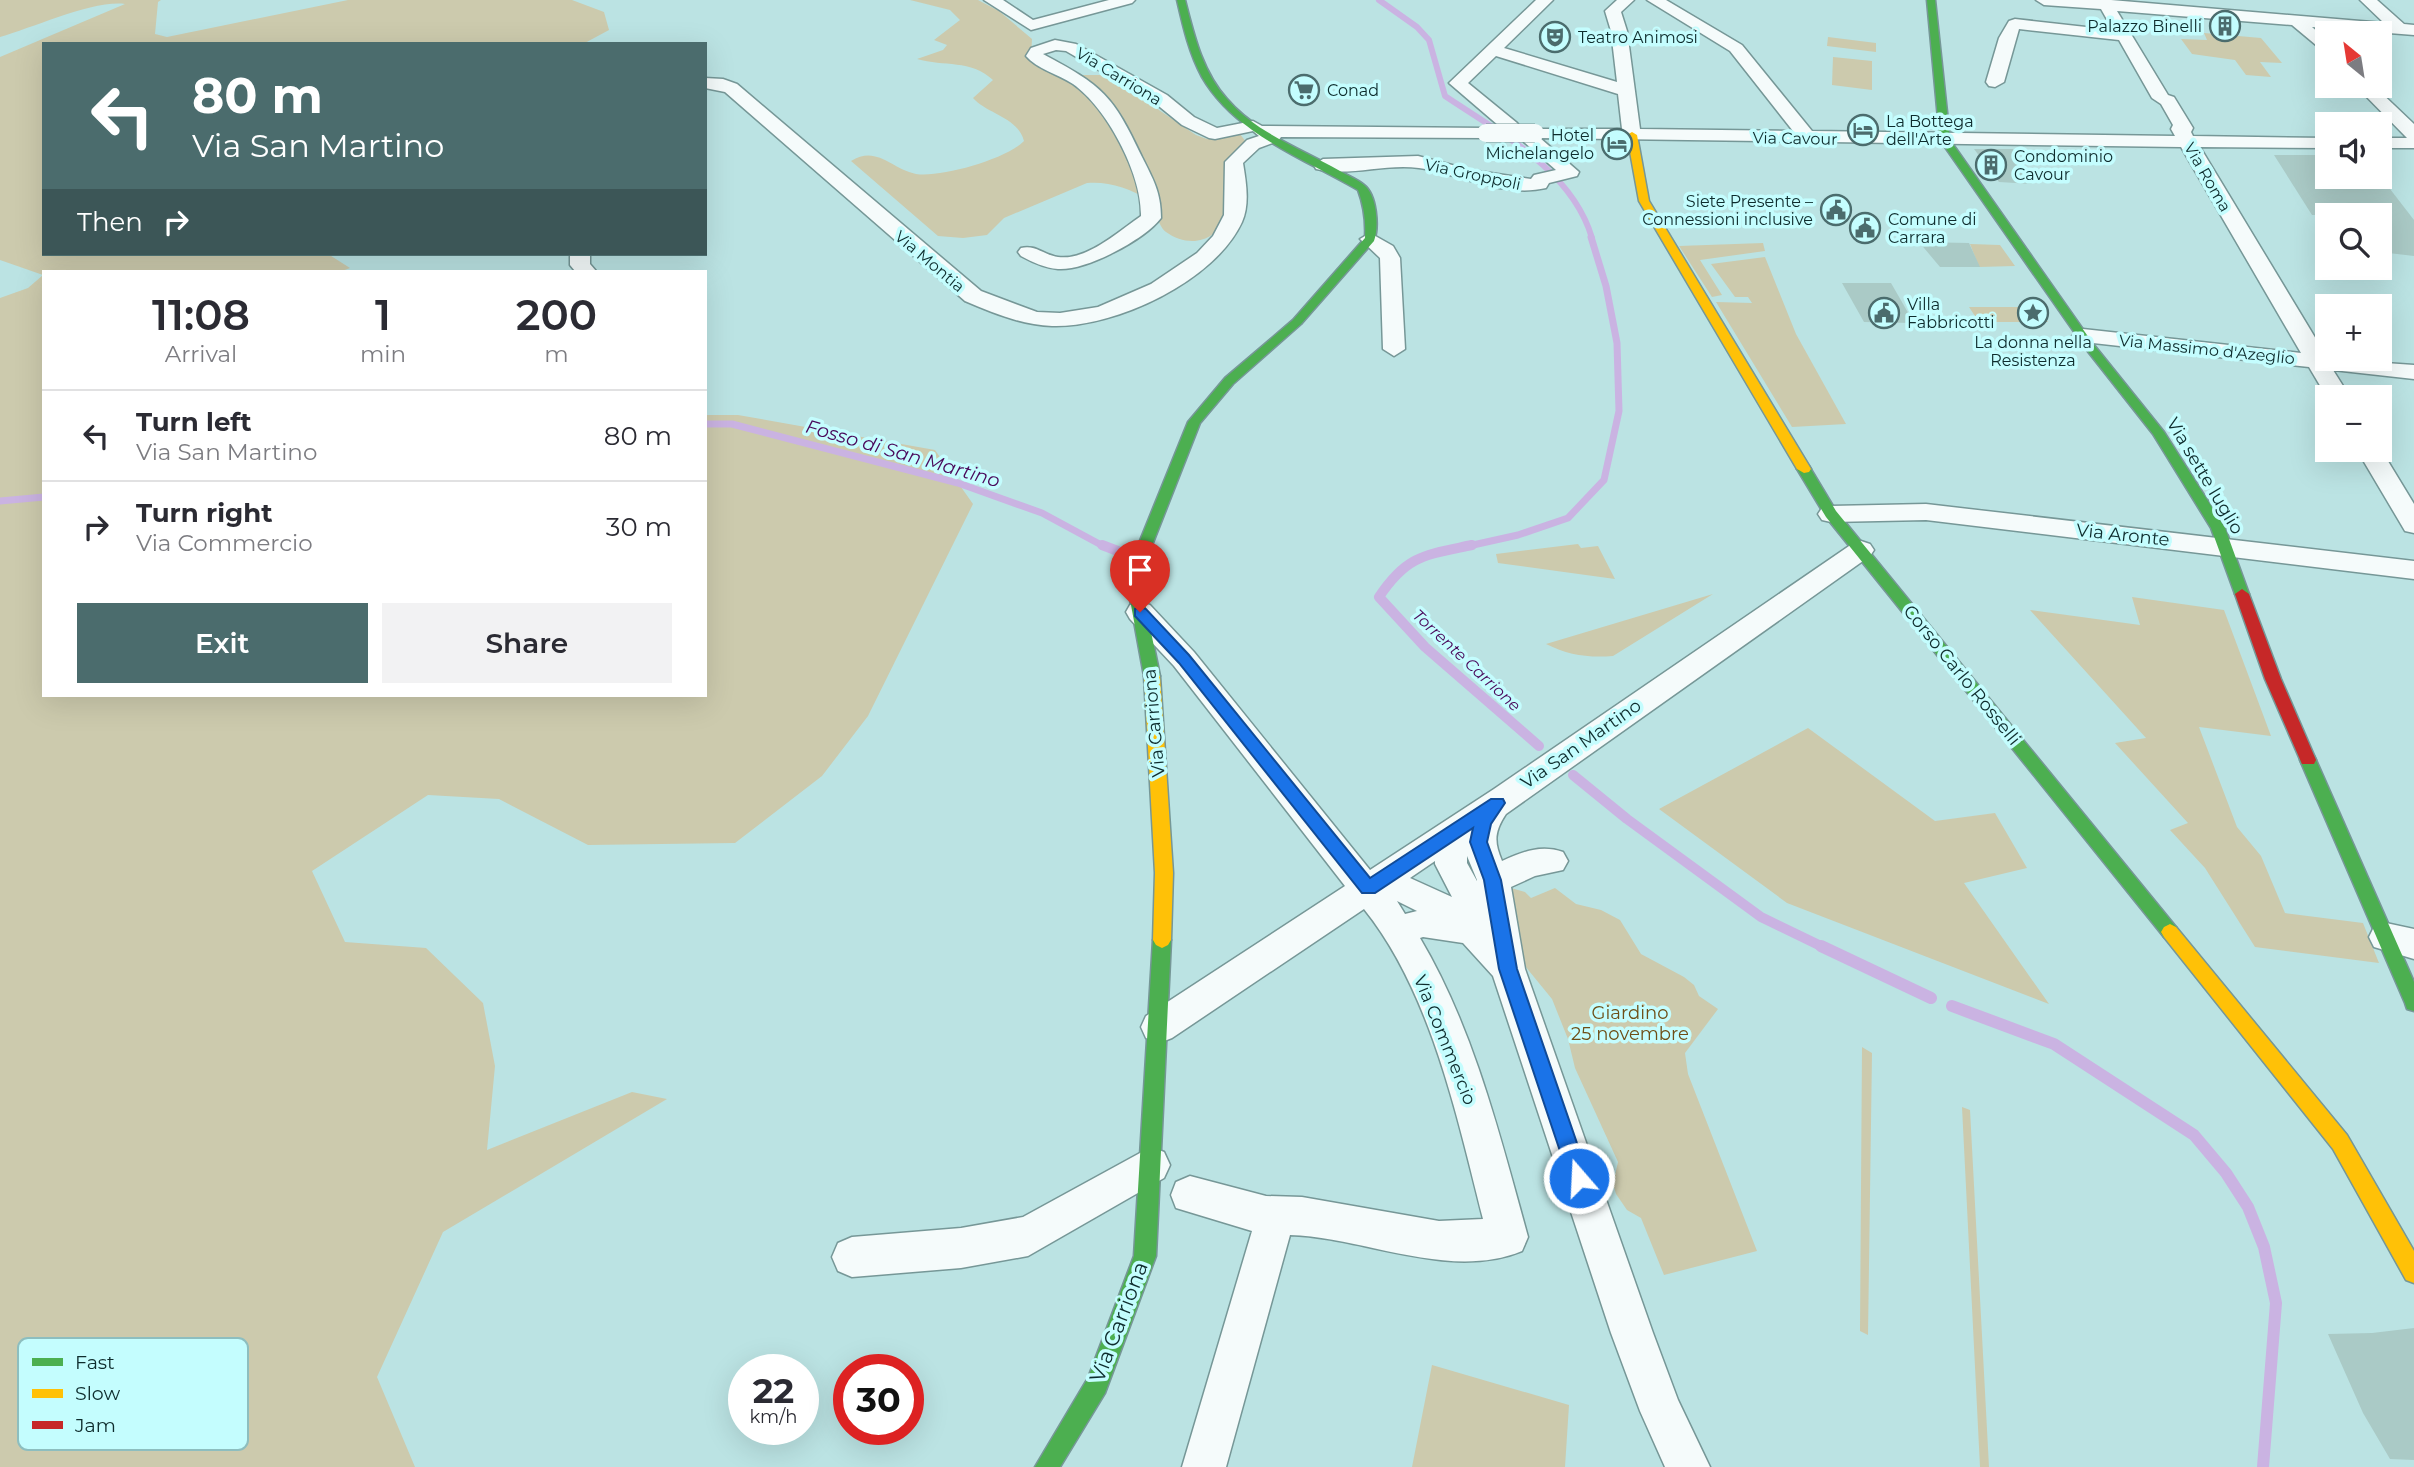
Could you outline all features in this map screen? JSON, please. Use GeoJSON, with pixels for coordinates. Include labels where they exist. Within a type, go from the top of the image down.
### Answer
{"type":"FeatureCollection","features":[{"type":"Feature","properties":{"kind":"street"},"geometry":{"type":"LineString","coordinates":[[992,0],[1031,25],[1126,0]]}},
{"type":"Feature","properties":{"kind":"street"},"geometry":{"type":"LineString","coordinates":[[1181,0],[1192,41],[1210,81],[1232,112],[1362,188],[1370,204],[1370,239],[1386,250],[1390,258],[1394,349]]}},
{"type":"Feature","properties":{"kind":"street"},"geometry":{"type":"LineString","coordinates":[[1511,127],[1458,83],[1545,0]]}},
{"type":"Feature","properties":{"kind":"street","name":"Corso Carlo Rosselli"},"geometry":{"type":"LineString","coordinates":[[1626,0],[1613,11],[1644,201],[1831,514],[2340,1142],[2414,1272]]}},
{"type":"Feature","properties":{"kind":"street"},"geometry":{"type":"LineString","coordinates":[[1655,0],[1736,48],[1808,138]]}},
{"type":"Feature","properties":{"kind":"street","name":"Via sette luglio"},"geometry":{"type":"LineString","coordinates":[[1931,0],[1945,140],[2083,336],[2158,432],[2226,547],[2273,679],[2400,941],[2414,1003]]}},
{"type":"Feature","properties":{"kind":"street"},"geometry":{"type":"LineString","coordinates":[[2044,0],[2198,7],[2297,21],[2407,29]]}},
{"type":"Feature","properties":{"kind":"street"},"geometry":{"type":"LineString","coordinates":[[2368,0],[2407,29]]}},
{"type":"Feature","properties":{"kind":"street","name":"Via Roma"},"geometry":{"type":"LineString","coordinates":[[2104,3],[2161,98],[2168,100],[2185,128],[2180,128],[2230,232],[2263,270],[2315,359]]}},
{"type":"Feature","properties":{"kind":"street"},"geometry":{"type":"LineString","coordinates":[[2297,21],[2315,38]]}},
{"type":"Feature","properties":{"kind":"street"},"geometry":{"type":"LineString","coordinates":[[1995,82],[2000,73],[2004,46],[2015,24],[2124,36]]}},
{"type":"Feature","properties":{"kind":"street","name":"Via Carriona"},"geometry":{"type":"LineString","coordinates":[[1028,252],[1057,263],[1077,261],[1114,243],[1151,218],[1151,196],[1113,113],[1096,94],[1077,79],[1034,56],[1037,51],[1055,45],[1070,47],[1161,99],[1188,121],[1215,134],[1262,131]]}},
{"type":"Feature","properties":{"kind":"street"},"geometry":{"type":"LineString","coordinates":[[1494,50],[1627,91]]}},
{"type":"Feature","properties":{"kind":"street","name":"Via Montia"},"geometry":{"type":"LineString","coordinates":[[707,83],[723,83],[731,88],[973,296],[1020,317],[1059,320],[1098,313],[1152,292],[1181,274],[1214,247],[1233,220],[1236,179],[1234,162],[1262,131]]}},
{"type":"Feature","properties":{"kind":"street"},"geometry":{"type":"LineString","coordinates":[[2376,98],[2414,134]]}},
{"type":"Feature","properties":{"kind":"street","name":"Via Cavour"},"geometry":{"type":"LineString","coordinates":[[1262,131],[1486,133],[1534,138],[1632,135],[2315,142]]}},
{"type":"Feature","properties":{"kind":"street","name":"Via Groppoli"},"geometry":{"type":"LineString","coordinates":[[1323,165],[1418,162],[1471,176],[1531,186],[1539,184],[1541,178],[1569,170],[1534,138]]}},
{"type":"Feature","properties":{"kind":"street"},"geometry":{"type":"LineString","coordinates":[[2392,143],[2414,143]]}},
{"type":"Feature","properties":{"kind":"street","name":"Via Carriona"},"geometry":{"type":"LineString","coordinates":[[1047,1467],[1097,1385],[1145,1256],[1159,1027],[1164,873],[1154,694],[1135,583],[1140,558],[1194,422],[1229,381],[1297,322],[1370,239]]}},
{"type":"Feature","properties":{"kind":"street","name":"Via Massimo d'Azeglio"},"geometry":{"type":"LineString","coordinates":[[2083,336],[2315,367]]}},
{"type":"Feature","properties":{"kind":"street","name":"Via Massimo d'Azeglio"},"geometry":{"type":"LineString","coordinates":[[2391,371],[2414,372]]}},
{"type":"Feature","properties":{"kind":"street"},"geometry":{"type":"LineString","coordinates":[[2376,462],[2414,525]]}},
{"type":"Feature","properties":{"kind":"street","name":"Via Aronte"},"geometry":{"type":"LineString","coordinates":[[1831,514],[1926,512],[2414,570]]}},
{"type":"Feature","properties":{"kind":"street","name":"Via San Martino"},"geometry":{"type":"LineString","coordinates":[[1159,1027],[1501,801],[1861,550]]}},
{"type":"Feature","properties":{"kind":"street","name":"Via Commercio"},"geometry":{"type":"LineString","coordinates":[[1140,612],[1184,659],[1374,885],[1431,998],[1471,1097],[1508,1237],[1439,1241],[1301,1216],[1276,1216],[1190,1195]]}},
{"type":"Feature","properties":{"kind":"street"},"geometry":{"type":"LineString","coordinates":[[1501,801],[1483,822],[1478,842],[1493,880],[1508,969],[1634,1338],[1661,1411],[1688,1467]]}},
{"type":"Feature","properties":{"kind":"street"},"geometry":{"type":"LineString","coordinates":[[1452,833],[1451,864],[1458,882],[1508,969]]}},
{"type":"Feature","properties":{"kind":"street"},"geometry":{"type":"LineString","coordinates":[[1493,880],[1531,863],[1552,861]]}},
{"type":"Feature","properties":{"kind":"street"},"geometry":{"type":"LineString","coordinates":[[1374,885],[1426,897],[1449,910],[1473,930],[1508,969]]}},
{"type":"Feature","properties":{"kind":"street"},"geometry":{"type":"LineString","coordinates":[[1398,930],[1423,923],[1473,930]]}},
{"type":"Feature","properties":{"kind":"street"},"geometry":{"type":"LineString","coordinates":[[852,1257],[961,1248],[1028,1236],[1151,1165]]}},
{"type":"Feature","properties":{"kind":"street"},"geometry":{"type":"LineString","coordinates":[[1204,1467],[1276,1216]]}},
{"type":"Feature","properties":{"kind":"green space"},"geometry":{"type":"Polygon","coordinates":[[[0,0],[161,0],[158,2],[155,34],[167,37],[348,0],[572,0],[604,12],[609,30],[587,42],[42,42],[42,256],[331,256],[350,268],[42,270],[42,275],[0,260],[0,57],[125,4],[80,10],[0,37],[0,0]]]}},
{"type":"Feature","properties":{"kind":"green space"},"geometry":{"type":"Polygon","coordinates":[[[910,0],[978,0],[999,11],[1032,39],[1031,56],[1077,75],[1107,75],[1196,135],[1207,139],[1240,134],[1246,142],[1227,160],[1227,208],[1216,231],[1201,240],[1175,237],[1163,229],[1154,207],[1148,200],[1119,186],[1087,183],[1004,218],[987,235],[963,238],[938,236],[851,161],[869,156],[916,174],[941,173],[989,160],[1024,141],[1015,126],[973,98],[993,80],[985,73],[966,66],[917,59],[943,50],[947,45],[934,40],[960,20],[950,10],[910,0]]]}},
{"type":"Feature","properties":{"kind":"green space"},"geometry":{"type":"Polygon","coordinates":[[[2204,33],[2261,38],[2282,63],[2260,62],[2271,77],[2246,75],[2235,60],[2192,54],[2181,39],[2207,40],[2204,33]]]}},
{"type":"Feature","properties":{"kind":"green space"},"geometry":{"type":"Polygon","coordinates":[[[1828,37],[1876,43],[1876,52],[1827,46],[1828,37]]]}},
{"type":"Feature","properties":{"kind":"green space"},"geometry":{"type":"Polygon","coordinates":[[[1833,57],[1872,61],[1872,90],[1832,85],[1833,57]]]}},
{"type":"Feature","properties":{"kind":"green space"},"geometry":{"type":"Polygon","coordinates":[[[1763,243],[1765,251],[1700,260],[1722,295],[1712,297],[1679,246],[1763,243]]]}},
{"type":"Feature","properties":{"kind":"green space"},"geometry":{"type":"Polygon","coordinates":[[[1970,244],[2000,245],[2015,266],[1979,267],[1970,244]]]}},
{"type":"Feature","properties":{"kind":"green space"},"geometry":{"type":"Polygon","coordinates":[[[1765,257],[1796,334],[1846,424],[1792,427],[1716,302],[1752,303],[1748,297],[1735,297],[1711,264],[1765,257]]]}},
{"type":"Feature","properties":{"kind":"green space"},"geometry":{"type":"Polygon","coordinates":[[[42,276],[42,697],[707,697],[707,415],[738,415],[935,450],[973,504],[868,716],[822,776],[735,843],[588,845],[499,799],[428,795],[312,871],[345,942],[426,948],[483,1003],[495,1066],[487,1150],[632,1092],[667,1099],[443,1232],[377,1377],[415,1467],[0,1467],[0,298],[28,288],[42,276]]]}},
{"type":"Feature","properties":{"kind":"green space"},"geometry":{"type":"Polygon","coordinates":[[[1969,307],[2037,307],[2048,322],[1979,322],[1969,307]]]}},
{"type":"Feature","properties":{"kind":"green space"},"geometry":{"type":"Polygon","coordinates":[[[1578,544],[1581,548],[1598,546],[1615,579],[1498,563],[1496,554],[1578,544]]]}},
{"type":"Feature","properties":{"kind":"green space"},"geometry":{"type":"Polygon","coordinates":[[[1713,594],[1613,656],[1578,655],[1546,644],[1713,594]]]}},
{"type":"Feature","properties":{"kind":"green space"},"geometry":{"type":"Polygon","coordinates":[[[2132,597],[2224,610],[2271,736],[2199,727],[2237,827],[2261,856],[2285,913],[2363,923],[2379,963],[2255,947],[2205,868],[2170,830],[2188,823],[2115,743],[2146,738],[2030,610],[2140,625],[2132,597]]]}},
{"type":"Feature","properties":{"kind":"green space"},"geometry":{"type":"Polygon","coordinates":[[[1808,728],[1935,821],[1995,813],[2027,868],[1964,883],[2049,1004],[1787,903],[1659,809],[1808,728]]]}},
{"type":"Feature","properties":{"kind":"green space","name":"Giardino 25 novembre"},"geometry":{"type":"Polygon","coordinates":[[[1511,888],[1525,892],[1531,898],[1555,888],[1576,904],[1601,910],[1620,920],[1641,954],[1684,977],[1694,985],[1699,996],[1718,1009],[1685,1053],[1688,1074],[1757,1251],[1664,1275],[1641,1218],[1627,1210],[1616,1194],[1613,1184],[1618,1162],[1575,1068],[1568,1039],[1552,999],[1521,961],[1511,888]]]}},
{"type":"Feature","properties":{"kind":"green space"},"geometry":{"type":"Polygon","coordinates":[[[1862,1047],[1872,1053],[1868,1335],[1860,1331],[1862,1047]]]}},
{"type":"Feature","properties":{"kind":"green space"},"geometry":{"type":"Polygon","coordinates":[[[1962,1107],[1970,1110],[1989,1467],[1980,1467],[1962,1107]]]}},
{"type":"Feature","properties":{"kind":"green space"},"geometry":{"type":"Polygon","coordinates":[[[1432,1365],[1569,1405],[1565,1467],[1412,1467],[1432,1365]]]}},
{"type":"Feature","properties":{"kind":"building","name":"Condominio Cavour"},"geometry":{"type":"Polygon","coordinates":[[[1974,149],[2013,149],[2032,184],[1999,182],[1974,149]]]}},
{"type":"Feature","properties":{"kind":"building"},"geometry":{"type":"Polygon","coordinates":[[[2274,155],[2315,155],[2315,189],[2390,189],[2414,220],[2414,256],[2392,253],[2392,203],[2315,203],[2315,215],[2312,215],[2274,155]]]}},
{"type":"Feature","properties":{"kind":"building"},"geometry":{"type":"Polygon","coordinates":[[[1919,242],[1969,243],[1980,267],[1940,267],[1919,242]]]}},
{"type":"Feature","properties":{"kind":"building","name":"Villa Fabbricotti"},"geometry":{"type":"Polygon","coordinates":[[[1842,283],[1891,283],[1914,323],[1864,322],[1842,283]]]}},
{"type":"Feature","properties":{"kind":"building"},"geometry":{"type":"Polygon","coordinates":[[[2414,1328],[2414,1460],[2390,1459],[2363,1413],[2328,1334],[2414,1328]]]}},
{"type":"Feature","properties":{"kind":"waterway","name":"Torrente Carrione"},"geometry":{"type":"LineString","coordinates":[[1379,0],[1417,27],[1429,40],[1445,96],[1510,139],[1551,173],[1568,192],[1582,214],[1592,238]]}},
{"type":"Feature","properties":{"kind":"waterway","name":"Torrente Carrione"},"geometry":{"type":"LineString","coordinates":[[1464,547],[1518,535],[1568,518],[1604,480],[1619,411],[1617,343],[1606,286],[1591,237]]}},
{"type":"Feature","properties":{"kind":"waterway","name":"Fosso di San Martino"},"geometry":{"type":"LineString","coordinates":[[707,424],[732,424],[958,483],[1042,513],[1105,547]]}},
{"type":"Feature","properties":{"kind":"waterway","name":"Fosso di San Martino"},"geometry":{"type":"LineString","coordinates":[[0,501],[42,497]]}},
{"type":"Feature","properties":{"kind":"waterway","name":"Fosso di San Martino"},"geometry":{"type":"LineString","coordinates":[[1102,545],[1123,553]]}},
{"type":"Feature","properties":{"kind":"waterway","name":"Torrente Carrione"},"geometry":{"type":"LineString","coordinates":[[1472,545],[1418,559],[1399,573],[1379,597],[1425,647],[1539,746]]}},
{"type":"Feature","properties":{"kind":"waterway","name":"Torrente Carrione"},"geometry":{"type":"LineString","coordinates":[[1573,775],[1627,819],[1761,917],[1825,948]]}},
{"type":"Feature","properties":{"kind":"waterway","name":"Torrente Carrione"},"geometry":{"type":"LineString","coordinates":[[1821,946],[1931,998]]}},
{"type":"Feature","properties":{"kind":"waterway","name":"Torrente Carrione"},"geometry":{"type":"LineString","coordinates":[[1952,1006],[2054,1044],[2194,1135],[2226,1173],[2248,1207],[2264,1247],[2276,1303],[2263,1467]]}},
{"type":"Feature","properties":{"kind":"traffic: fast"},"geometry":{"type":"LineString","coordinates":[[1152,676],[1134,583],[1140,558],[1194,422],[1229,381],[1297,322],[1370,239],[1371,232],[1369,207],[1362,188],[1268,136],[1244,120],[1223,101],[1206,76],[1192,43],[1181,0]]}},
{"type":"Feature","properties":{"kind":"traffic: fast"},"geometry":{"type":"LineString","coordinates":[[1931,0],[1945,140],[2090,347],[2158,432],[2218,528],[2242,594]]}},
{"type":"Feature","properties":{"kind":"traffic: fast"},"geometry":{"type":"LineString","coordinates":[[1804,469],[1831,514],[2170,932]]}},
{"type":"Feature","properties":{"kind":"traffic: fast"},"geometry":{"type":"LineString","coordinates":[[2308,760],[2414,1003]]}},
{"type":"Feature","properties":{"kind":"traffic: fast"},"geometry":{"type":"LineString","coordinates":[[1047,1467],[1097,1385],[1145,1256],[1162,940]]}},
{"type":"Feature","properties":{"kind":"traffic: slow"},"geometry":{"type":"LineString","coordinates":[[1632,135],[1644,201],[1804,469]]}},
{"type":"Feature","properties":{"kind":"traffic: slow"},"geometry":{"type":"LineString","coordinates":[[1152,676],[1164,873],[1162,940]]}},
{"type":"Feature","properties":{"kind":"traffic: slow"},"geometry":{"type":"LineString","coordinates":[[2170,932],[2340,1142],[2414,1272]]}},
{"type":"Feature","properties":{"kind":"traffic: jam"},"geometry":{"type":"LineString","coordinates":[[2242,594],[2273,679],[2308,760]]}},
{"type":"Feature","properties":{"kind":"place","name":"Palazzo Binelli"},"geometry":{"type":"Point","coordinates":[2225,26]}},
{"type":"Feature","properties":{"kind":"place","name":"Teatro Animosi"},"geometry":{"type":"Point","coordinates":[1555,37]}},
{"type":"Feature","properties":{"kind":"place","name":"Conad"},"geometry":{"type":"Point","coordinates":[1304,90]}},
{"type":"Feature","properties":{"kind":"place","name":"La Bottega dell'Arte"},"geometry":{"type":"Point","coordinates":[1863,130]}},
{"type":"Feature","properties":{"kind":"place","name":"Hotel Michelangelo"},"geometry":{"type":"Point","coordinates":[1617,144]}},
{"type":"Feature","properties":{"kind":"place","name":"Condominio Cavour"},"geometry":{"type":"Point","coordinates":[1991,165]}},
{"type":"Feature","properties":{"kind":"place","name":"Siete Presente – Connessioni inclusive"},"geometry":{"type":"Point","coordinates":[1836,210]}},
{"type":"Feature","properties":{"kind":"place","name":"Comune di Carrara"},"geometry":{"type":"Point","coordinates":[1865,228]}},
{"type":"Feature","properties":{"kind":"place","name":"Villa Fabbricotti"},"geometry":{"type":"Point","coordinates":[1884,313]}},
{"type":"Feature","properties":{"kind":"place","name":"La donna nella Resistenza"},"geometry":{"type":"Point","coordinates":[2033,313]}},
{"type":"Feature","properties":{"kind":"route"},"geometry":{"type":"LineString","coordinates":[[1140,612],[1184,659],[1368,888],[1497,803],[1483,822],[1478,842],[1493,880],[1508,969],[1579,1178]]}}]}
